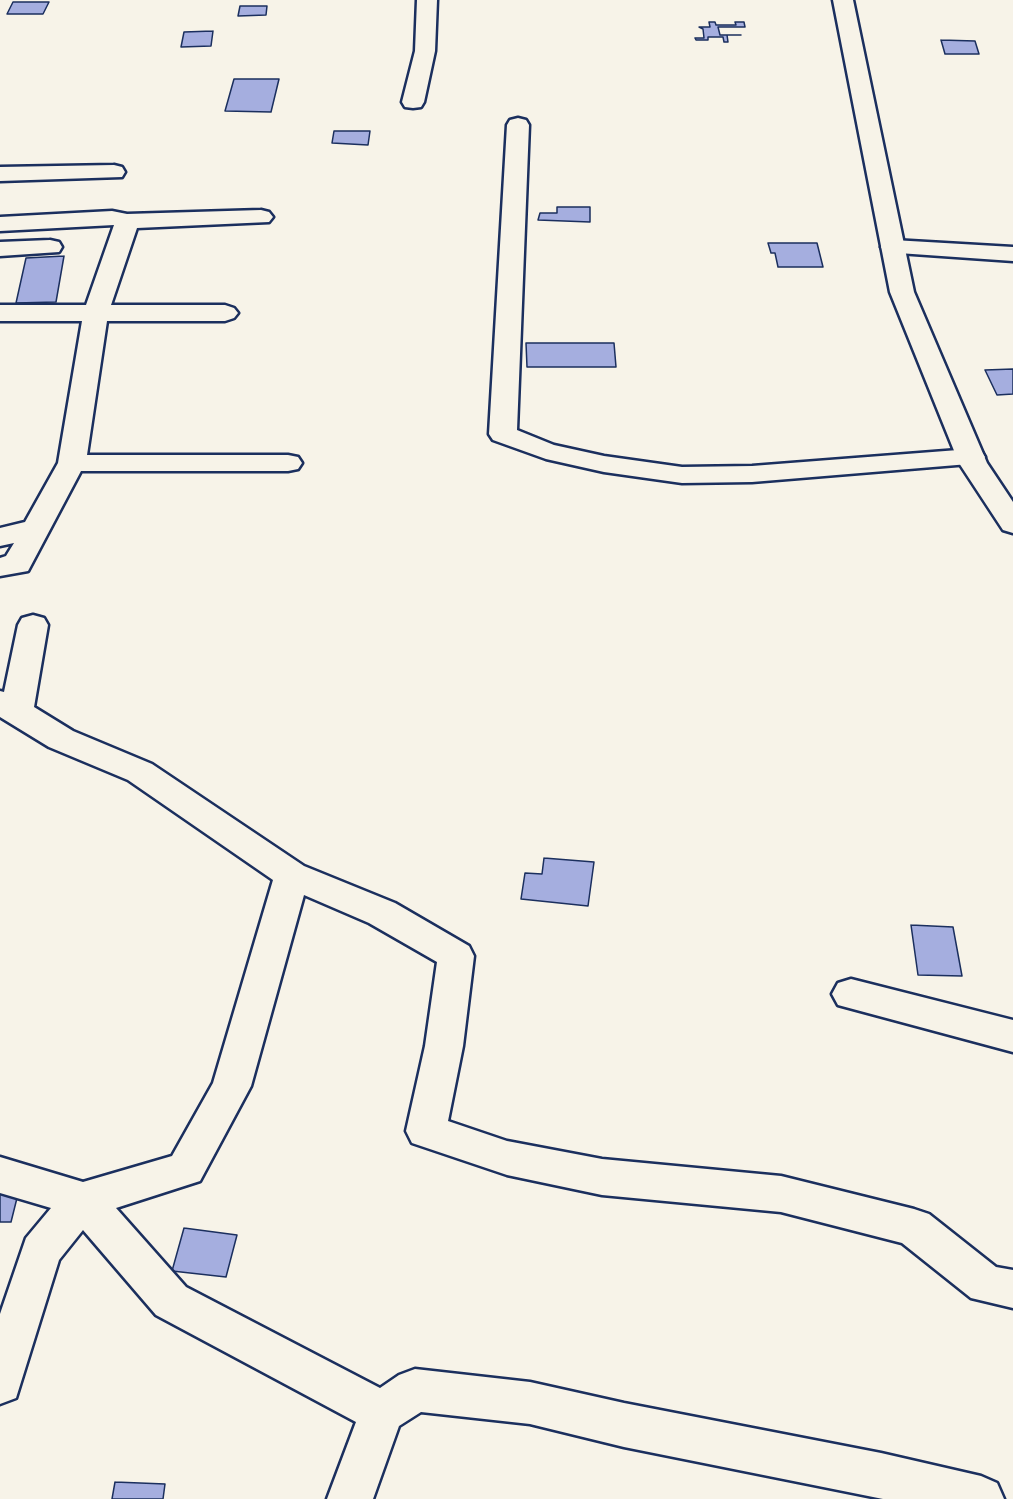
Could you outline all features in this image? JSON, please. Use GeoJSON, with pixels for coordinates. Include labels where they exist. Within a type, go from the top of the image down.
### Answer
{"type":"FeatureCollection","features":[{"type":"Feature","properties":{"kind":"street"},"geometry":{"type":"LineString","coordinates":[[413,102],[425,51],[427,0]]}},
{"type":"Feature","properties":{"kind":"street"},"geometry":{"type":"LineString","coordinates":[[843,0],[902,292],[971,457],[1013,524]]}},
{"type":"Feature","properties":{"kind":"street"},"geometry":{"type":"LineString","coordinates":[[518,125],[503,434],[546,451],[604,464],[682,475],[752,474],[971,457]]}},
{"type":"Feature","properties":{"kind":"street"},"geometry":{"type":"LineString","coordinates":[[0,174],[114,172]]}},
{"type":"Feature","properties":{"kind":"street"},"geometry":{"type":"LineString","coordinates":[[0,224],[112,218],[127,221],[261,217]]}},
{"type":"Feature","properties":{"kind":"street"},"geometry":{"type":"LineString","coordinates":[[0,567],[17,564],[72,463],[89,305],[127,221]]}},
{"type":"Feature","properties":{"kind":"street"},"geometry":{"type":"LineString","coordinates":[[0,249],[50,247]]}},
{"type":"Feature","properties":{"kind":"street"},"geometry":{"type":"LineString","coordinates":[[892,247],[1013,254]]}},
{"type":"Feature","properties":{"kind":"street"},"geometry":{"type":"LineString","coordinates":[[0,313],[89,305],[225,313]]}},
{"type":"Feature","properties":{"kind":"street"},"geometry":{"type":"LineString","coordinates":[[72,463],[288,463]]}},
{"type":"Feature","properties":{"kind":"street"},"geometry":{"type":"LineString","coordinates":[[0,537],[35,529]]}},
{"type":"Feature","properties":{"kind":"street"},"geometry":{"type":"LineString","coordinates":[[33,625],[8,706],[61,739],[140,772],[292,875],[382,913],[456,956],[444,1046],[426,1131],[507,1158],[602,1177],[781,1194],[914,1227],[986,1284],[1013,1289]]}},
{"type":"Feature","properties":{"kind":"street"},"geometry":{"type":"LineString","coordinates":[[0,1383],[41,1251],[83,1200],[186,1169],[232,1086],[292,875]]}},
{"type":"Feature","properties":{"kind":"street"},"geometry":{"type":"LineString","coordinates":[[851,994],[1013,1036]]}},
{"type":"Feature","properties":{"kind":"street"},"geometry":{"type":"LineString","coordinates":[[0,1175],[83,1200],[171,1301],[382,1412]]}},
{"type":"Feature","properties":{"kind":"street"},"geometry":{"type":"LineString","coordinates":[[350,1499],[382,1412],[415,1390],[530,1403],[624,1425],[981,1499]]}},
{"type":"Feature","properties":{"kind":"building"},"geometry":{"type":"Polygon","coordinates":[[[13,2],[49,2],[43,14],[7,14],[13,2]]]}},
{"type":"Feature","properties":{"kind":"building"},"geometry":{"type":"Polygon","coordinates":[[[240,6],[267,6],[266,15],[238,16],[240,6]]]}},
{"type":"Feature","properties":{"kind":"building"},"geometry":{"type":"Polygon","coordinates":[[[709,22],[715,22],[716,25],[736,25],[735,22],[744,22],[745,27],[718,27],[720,35],[727,35],[728,42],[724,42],[723,37],[696,40],[695,38],[704,38],[703,29],[699,27],[710,27],[709,22]]]}},
{"type":"Feature","properties":{"kind":"building"},"geometry":{"type":"Polygon","coordinates":[[[213,31],[211,46],[181,47],[184,32],[213,31]]]}},
{"type":"Feature","properties":{"kind":"building"},"geometry":{"type":"Polygon","coordinates":[[[941,40],[975,41],[979,54],[945,54],[941,40]]]}},
{"type":"Feature","properties":{"kind":"building"},"geometry":{"type":"Polygon","coordinates":[[[234,79],[279,79],[271,112],[225,111],[234,79]]]}},
{"type":"Feature","properties":{"kind":"building"},"geometry":{"type":"Polygon","coordinates":[[[334,131],[370,131],[368,145],[332,143],[334,131]]]}},
{"type":"Feature","properties":{"kind":"building"},"geometry":{"type":"Polygon","coordinates":[[[557,207],[590,207],[590,222],[538,220],[540,213],[557,213],[557,207]]]}},
{"type":"Feature","properties":{"kind":"building"},"geometry":{"type":"Polygon","coordinates":[[[768,243],[817,243],[823,267],[778,267],[775,253],[771,253],[768,243]]]}},
{"type":"Feature","properties":{"kind":"building"},"geometry":{"type":"Polygon","coordinates":[[[64,256],[56,302],[16,303],[26,258],[64,256]]]}},
{"type":"Feature","properties":{"kind":"building"},"geometry":{"type":"Polygon","coordinates":[[[526,343],[614,343],[616,367],[527,367],[526,343]]]}},
{"type":"Feature","properties":{"kind":"building"},"geometry":{"type":"Polygon","coordinates":[[[1013,369],[1013,394],[997,395],[985,370],[1013,369]]]}},
{"type":"Feature","properties":{"kind":"building"},"geometry":{"type":"Polygon","coordinates":[[[544,858],[594,862],[588,906],[521,899],[525,873],[542,874],[544,858]]]}},
{"type":"Feature","properties":{"kind":"building"},"geometry":{"type":"Polygon","coordinates":[[[911,925],[953,927],[962,976],[918,975],[911,925]]]}},
{"type":"Feature","properties":{"kind":"building"},"geometry":{"type":"Polygon","coordinates":[[[0,1185],[20,1186],[11,1222],[0,1222],[0,1185]]]}},
{"type":"Feature","properties":{"kind":"building"},"geometry":{"type":"Polygon","coordinates":[[[184,1228],[237,1235],[226,1277],[172,1271],[184,1228]]]}},
{"type":"Feature","properties":{"kind":"building"},"geometry":{"type":"Polygon","coordinates":[[[115,1482],[165,1484],[163,1499],[112,1499],[115,1482]]]}}]}
